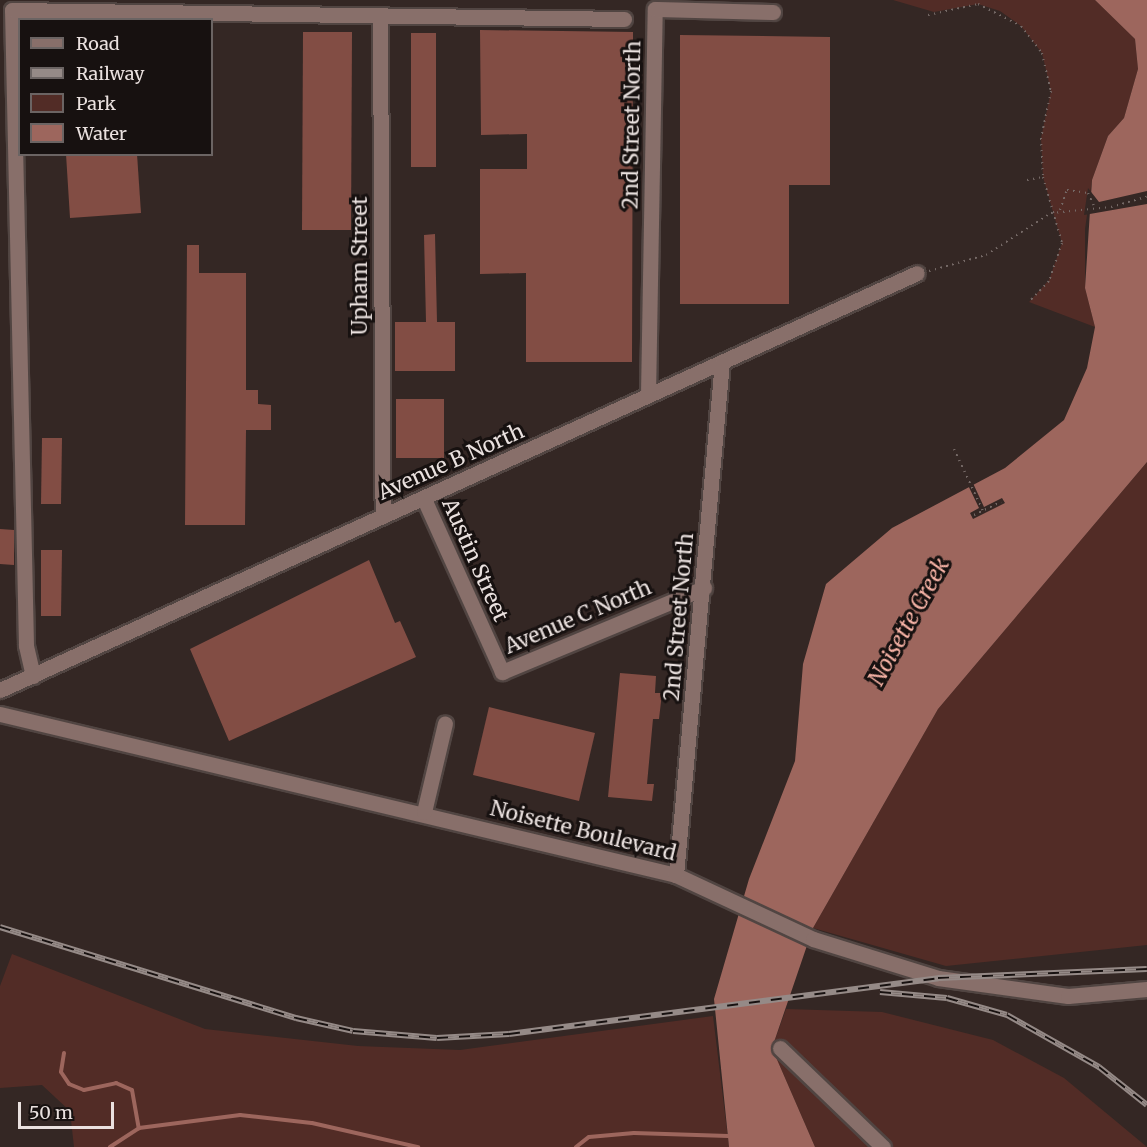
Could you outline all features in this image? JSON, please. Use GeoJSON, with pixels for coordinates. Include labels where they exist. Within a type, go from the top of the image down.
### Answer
{"type":"FeatureCollection","features":[{"type":"Feature","properties":{"kind":"street","name":"2nd Street North"},"geometry":{"type":"LineString","coordinates":[[648,395],[655,9],[773,12]]}},
{"type":"Feature","properties":{"kind":"street"},"geometry":{"type":"LineString","coordinates":[[33,676],[26,645],[12,10],[624,20]]}},
{"type":"Feature","properties":{"kind":"street","name":"Upham Street"},"geometry":{"type":"LineString","coordinates":[[380,16],[383,516]]}},
{"type":"Feature","properties":{"kind":"street","name":"Avenue B North"},"geometry":{"type":"LineString","coordinates":[[0,690],[917,273]]}},
{"type":"Feature","properties":{"kind":"street","name":"2nd Street North"},"geometry":{"type":"LineString","coordinates":[[676,875],[704,588],[722,362]]}},
{"type":"Feature","properties":{"kind":"street","name":"Austin Street"},"geometry":{"type":"LineString","coordinates":[[424,499],[501,672]]}},
{"type":"Feature","properties":{"kind":"street","name":"Avenue C North"},"geometry":{"type":"LineString","coordinates":[[501,672],[704,588]]}},
{"type":"Feature","properties":{"kind":"street","name":"Noisette Boulevard"},"geometry":{"type":"LineString","coordinates":[[0,714],[424,812],[676,875],[738,908],[813,939],[938,978],[1068,996],[1147,989]]}},
{"type":"Feature","properties":{"kind":"street"},"geometry":{"type":"LineString","coordinates":[[424,812],[445,723]]}},
{"type":"Feature","properties":{"kind":"street"},"geometry":{"type":"LineString","coordinates":[[780,1048],[883,1147]]}},
{"type":"Feature","properties":{"kind":"path"},"geometry":{"type":"LineString","coordinates":[[928,15],[978,4],[1000,11],[1032,39],[1051,91],[1041,138],[1043,177],[1062,243],[1048,280],[1029,302]]}},
{"type":"Feature","properties":{"kind":"path"},"geometry":{"type":"LineString","coordinates":[[1027,180],[1043,177]]}},
{"type":"Feature","properties":{"kind":"path"},"geometry":{"type":"LineString","coordinates":[[1060,210],[1067,190],[1088,193],[1095,208]]}},
{"type":"Feature","properties":{"kind":"path"},"geometry":{"type":"LineString","coordinates":[[917,273],[986,255],[1060,210],[1095,208],[1147,197]]}},
{"type":"Feature","properties":{"kind":"path"},"geometry":{"type":"LineString","coordinates":[[954,449],[983,511]]}},
{"type":"Feature","properties":{"kind":"path"},"geometry":{"type":"LineString","coordinates":[[974,515],[1001,502]]}},
{"type":"Feature","properties":{"kind":"green space"},"geometry":{"type":"Polygon","coordinates":[[[893,0],[1095,0],[1135,39],[1138,69],[1124,118],[1108,136],[1092,180],[1085,229],[1085,288],[1095,327],[1029,302],[1049,280],[1062,243],[1043,177],[1041,138],[1051,91],[1042,53],[1021,26],[1000,11],[978,4],[934,12],[893,0]]]}},
{"type":"Feature","properties":{"kind":"green space"},"geometry":{"type":"Polygon","coordinates":[[[1147,462],[1147,945],[946,966],[813,928],[938,709],[1147,462]]]}},
{"type":"Feature","properties":{"kind":"green space"},"geometry":{"type":"Polygon","coordinates":[[[12,954],[205,1029],[358,1046],[460,1050],[713,1016],[729,1147],[74,1147],[70,1111],[42,1085],[0,1088],[0,986],[12,954]]]}},
{"type":"Feature","properties":{"kind":"green space"},"geometry":{"type":"Polygon","coordinates":[[[786,1009],[882,1012],[993,1040],[1064,1078],[1147,1147],[815,1147],[772,1048],[786,1009]]]}},
{"type":"Feature","properties":{"kind":"water","name":"Noisette Creek"},"geometry":{"type":"Polygon","coordinates":[[[1095,0],[1147,0],[1147,462],[938,709],[813,928],[772,1048],[815,1147],[729,1147],[714,999],[749,879],[795,761],[803,664],[826,584],[892,528],[1005,468],[1064,420],[1087,368],[1095,327],[1085,288],[1092,180],[1108,136],[1124,118],[1138,69],[1135,39],[1095,0]]]}},
{"type":"Feature","properties":{"kind":"pier"},"geometry":{"type":"Polygon","coordinates":[[[1088,188],[1099,202],[1147,191],[1147,204],[1084,215],[1088,188]]]}},
{"type":"Feature","properties":{"kind":"pier"},"geometry":{"type":"Polygon","coordinates":[[[972,481],[984,507],[1002,498],[1005,503],[973,519],[970,513],[979,508],[967,483],[972,481]]]}},
{"type":"Feature","properties":{"kind":"building"},"geometry":{"type":"Polygon","coordinates":[[[480,30],[633,32],[632,362],[526,362],[526,273],[480,274],[480,169],[527,169],[527,134],[481,135],[480,30]]]}},
{"type":"Feature","properties":{"kind":"building"},"geometry":{"type":"Polygon","coordinates":[[[303,32],[352,32],[351,230],[302,230],[303,32]]]}},
{"type":"Feature","properties":{"kind":"building"},"geometry":{"type":"Polygon","coordinates":[[[411,33],[436,33],[436,167],[411,167],[411,33]]]}},
{"type":"Feature","properties":{"kind":"building"},"geometry":{"type":"Polygon","coordinates":[[[680,35],[830,37],[830,185],[789,185],[789,304],[680,304],[680,35]]]}},
{"type":"Feature","properties":{"kind":"building"},"geometry":{"type":"Polygon","coordinates":[[[66,156],[137,156],[141,213],[70,218],[66,156]]]}},
{"type":"Feature","properties":{"kind":"building"},"geometry":{"type":"Polygon","coordinates":[[[435,234],[437,322],[455,322],[455,371],[395,371],[395,322],[426,322],[424,235],[435,234]]]}},
{"type":"Feature","properties":{"kind":"building"},"geometry":{"type":"Polygon","coordinates":[[[187,245],[199,245],[199,273],[246,273],[246,390],[258,390],[258,404],[271,405],[271,430],[246,430],[245,525],[185,525],[187,245]]]}},
{"type":"Feature","properties":{"kind":"building"},"geometry":{"type":"Polygon","coordinates":[[[396,399],[444,399],[444,458],[396,458],[396,399]]]}},
{"type":"Feature","properties":{"kind":"building"},"geometry":{"type":"Polygon","coordinates":[[[42,438],[62,438],[61,504],[41,504],[42,438]]]}},
{"type":"Feature","properties":{"kind":"building"},"geometry":{"type":"Polygon","coordinates":[[[0,529],[14,530],[14,565],[0,564],[0,529]]]}},
{"type":"Feature","properties":{"kind":"building"},"geometry":{"type":"Polygon","coordinates":[[[41,550],[62,550],[61,616],[41,616],[41,550]]]}},
{"type":"Feature","properties":{"kind":"building"},"geometry":{"type":"Polygon","coordinates":[[[369,560],[395,623],[400,621],[416,657],[229,741],[190,649],[369,560]]]}},
{"type":"Feature","properties":{"kind":"building"},"geometry":{"type":"Polygon","coordinates":[[[620,673],[656,676],[655,693],[662,693],[659,719],[653,719],[647,784],[654,784],[652,801],[608,797],[620,673]]]}},
{"type":"Feature","properties":{"kind":"building"},"geometry":{"type":"Polygon","coordinates":[[[489,707],[595,733],[579,801],[473,775],[489,707]]]}},
{"type":"Feature","properties":{"kind":"waterway"},"geometry":{"type":"LineString","coordinates":[[64,1053],[61,1072],[69,1084],[84,1090],[116,1083],[132,1090],[139,1128]]}},
{"type":"Feature","properties":{"kind":"waterway"},"geometry":{"type":"LineString","coordinates":[[110,1147],[139,1128],[240,1115],[312,1123],[418,1147]]}},
{"type":"Feature","properties":{"kind":"waterway"},"geometry":{"type":"LineString","coordinates":[[576,1147],[589,1137],[634,1133],[728,1136]]}},
{"type":"Feature","properties":{"kind":"railway"},"geometry":{"type":"LineString","coordinates":[[0,927],[296,1018],[353,1031],[437,1038],[509,1034],[938,978],[1147,969]]}},
{"type":"Feature","properties":{"kind":"railway"},"geometry":{"type":"LineString","coordinates":[[880,992],[947,998],[1007,1015],[1099,1067],[1147,1105]]}}]}
